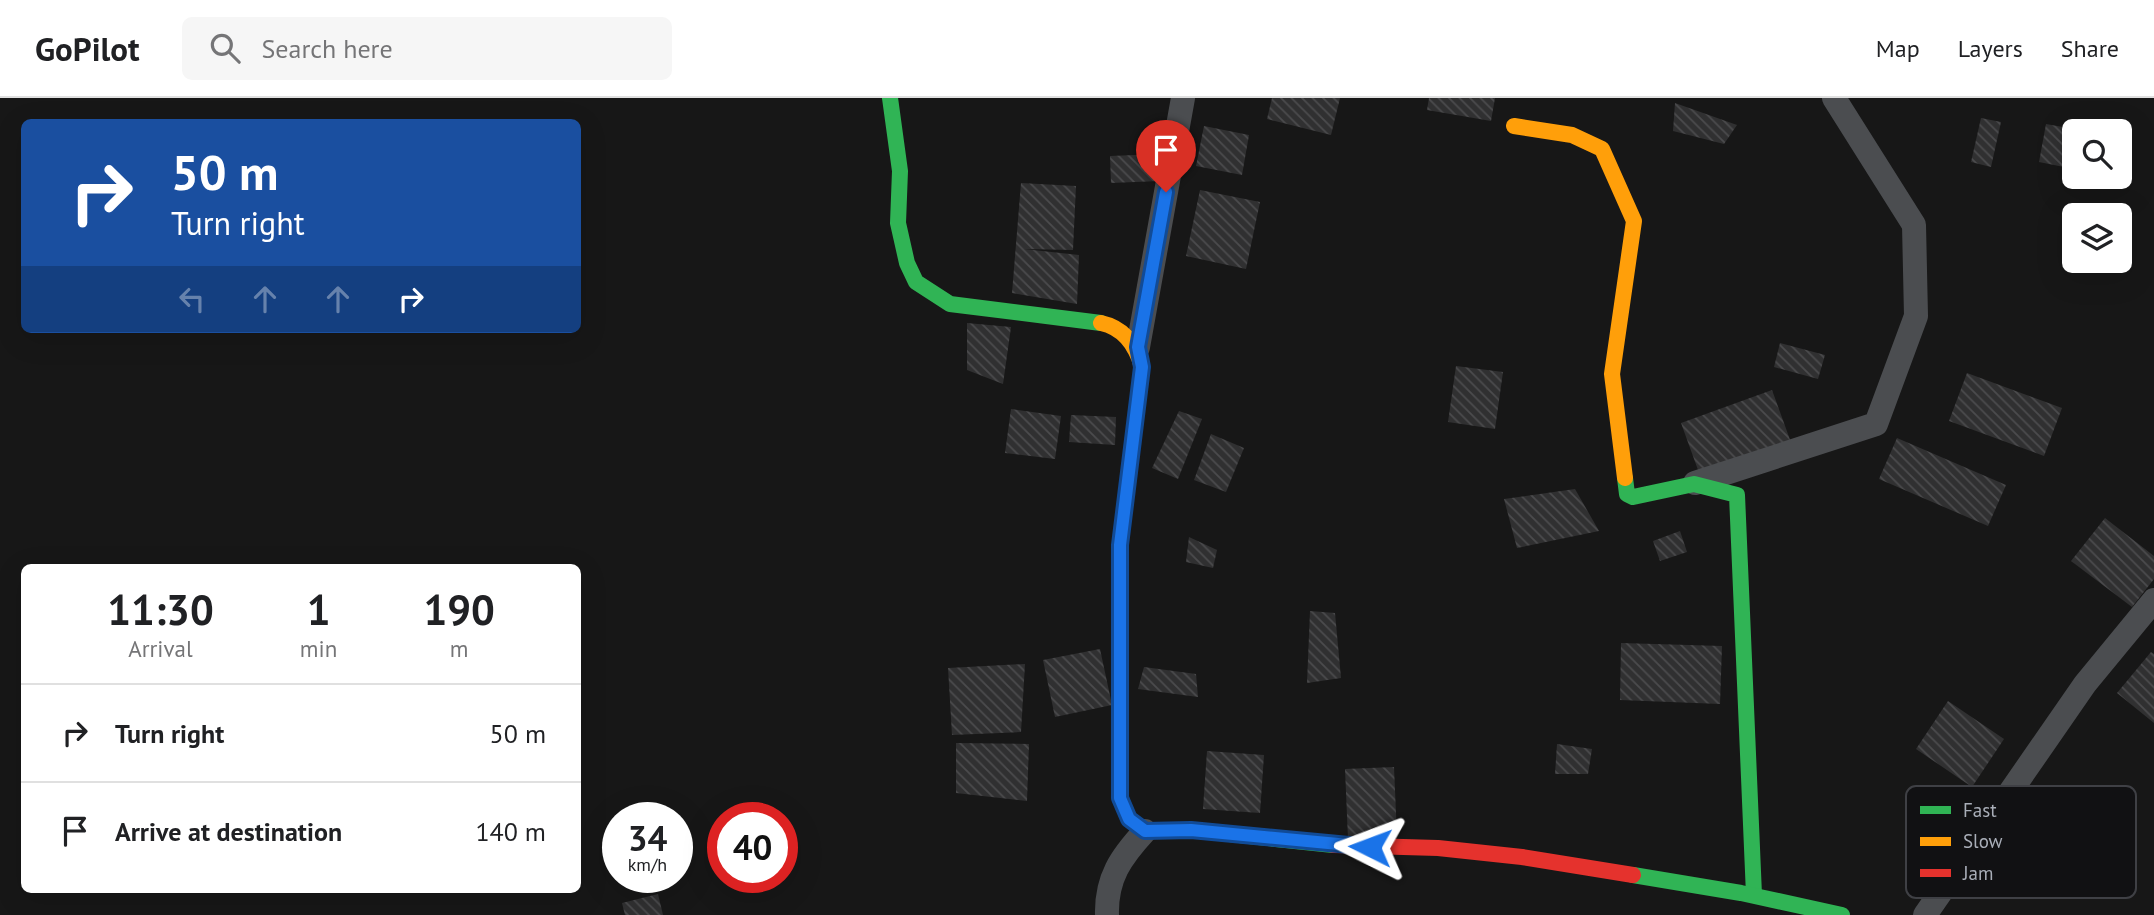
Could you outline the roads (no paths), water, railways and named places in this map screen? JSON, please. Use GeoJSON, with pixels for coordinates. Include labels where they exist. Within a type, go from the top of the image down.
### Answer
{"type":"FeatureCollection","features":[{"type":"Feature","properties":{"kind":"street"},"geometry":{"type":"LineString","coordinates":[[891,98],[900,171],[898,223],[907,263],[916,282],[950,304],[1105,323],[1121,330],[1138,347]]}},
{"type":"Feature","properties":{"kind":"street"},"geometry":{"type":"LineString","coordinates":[[1183,98],[1138,347],[1142,367],[1120,545],[1120,798],[1129,819],[1145,831],[1191,830],[1348,847],[1438,848],[1510,855],[1754,895],[1842,915]]}},
{"type":"Feature","properties":{"kind":"street"},"geometry":{"type":"LineString","coordinates":[[1514,126],[1572,135],[1602,149],[1634,221],[1612,373],[1628,494],[1633,497],[1694,484],[1876,424],[1916,316],[1914,225],[1834,98]]}},
{"type":"Feature","properties":{"kind":"street"},"geometry":{"type":"LineString","coordinates":[[1694,484],[1737,495],[1754,895]]}},
{"type":"Feature","properties":{"kind":"street"},"geometry":{"type":"LineString","coordinates":[[2014,786],[2085,684],[2154,600]]}},
{"type":"Feature","properties":{"kind":"street"},"geometry":{"type":"LineString","coordinates":[[1107,915],[1106,892],[1123,855],[1145,831]]}},
{"type":"Feature","properties":{"kind":"street"},"geometry":{"type":"LineString","coordinates":[[1925,915],[1937,898]]}}]}
